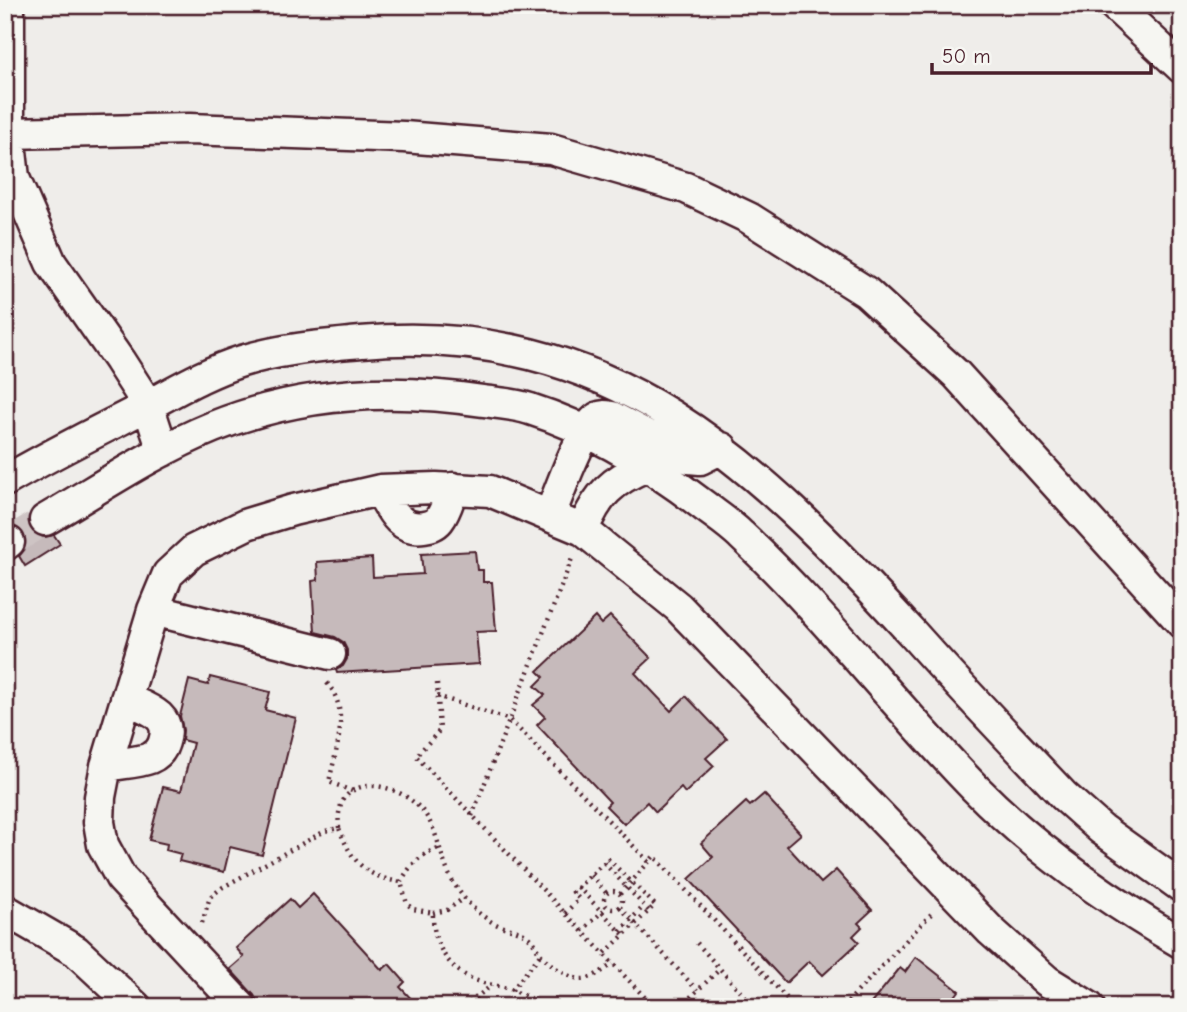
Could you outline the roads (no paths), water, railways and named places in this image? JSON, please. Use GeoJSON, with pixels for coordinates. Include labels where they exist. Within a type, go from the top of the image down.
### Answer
{"type":"FeatureCollection","features":[{"type":"Feature","properties":{"kind":"street"},"geometry":{"type":"LineString","coordinates":[[9,5],[9,133],[14,178],[51,263],[148,405],[163,451]]}},
{"type":"Feature","properties":{"kind":"street"},"geometry":{"type":"LineString","coordinates":[[1114,5],[1182,68]]}},
{"type":"Feature","properties":{"kind":"street"},"geometry":{"type":"LineString","coordinates":[[9,133],[189,129],[417,138],[551,149],[686,188],[749,218],[866,292],[956,374],[1182,624]]}},
{"type":"Feature","properties":{"kind":"street"},"geometry":{"type":"LineString","coordinates":[[5,481],[38,461],[208,373],[283,351],[384,340],[436,339],[489,346],[549,359],[612,382],[664,409],[722,448],[808,523],[1064,796],[1101,829],[1182,887]]}},
{"type":"Feature","properties":{"kind":"street"},"geometry":{"type":"LineString","coordinates":[[45,520],[163,451],[213,427],[273,407],[346,395],[395,393],[442,395],[528,408],[594,436],[647,466],[740,533],[850,649],[975,788],[1031,839],[1124,910],[1182,943]]}},
{"type":"Feature","properties":{"kind":"street"},"geometry":{"type":"LineString","coordinates":[[566,522],[594,436],[596,419],[603,416],[612,417],[689,458],[700,459],[722,448]]}},
{"type":"Feature","properties":{"kind":"street"},"geometry":{"type":"LineString","coordinates":[[566,522],[592,508],[606,489],[625,475],[647,466]]}},
{"type":"Feature","properties":{"kind":"street"},"geometry":{"type":"LineString","coordinates":[[240,1007],[121,878],[103,845],[100,797],[106,766],[153,610],[167,574],[194,550],[247,524],[316,504],[380,490],[453,488],[490,491],[566,522],[678,607],[991,932],[1047,981],[1089,1007]]}},
{"type":"Feature","properties":{"kind":"street"},"geometry":{"type":"LineString","coordinates":[[153,610],[330,654]]}},
{"type":"Feature","properties":{"kind":"street"},"geometry":{"type":"LineString","coordinates":[[106,766],[149,758],[163,747],[166,739],[166,723],[161,717],[126,699]]}},
{"type":"Feature","properties":{"kind":"street"},"geometry":{"type":"LineString","coordinates":[[5,910],[76,951],[126,1002]]}},
{"type":"Feature","properties":{"kind":"tunnel"},"geometry":{"type":"LineString","coordinates":[[9,542],[45,520]]}}]}
